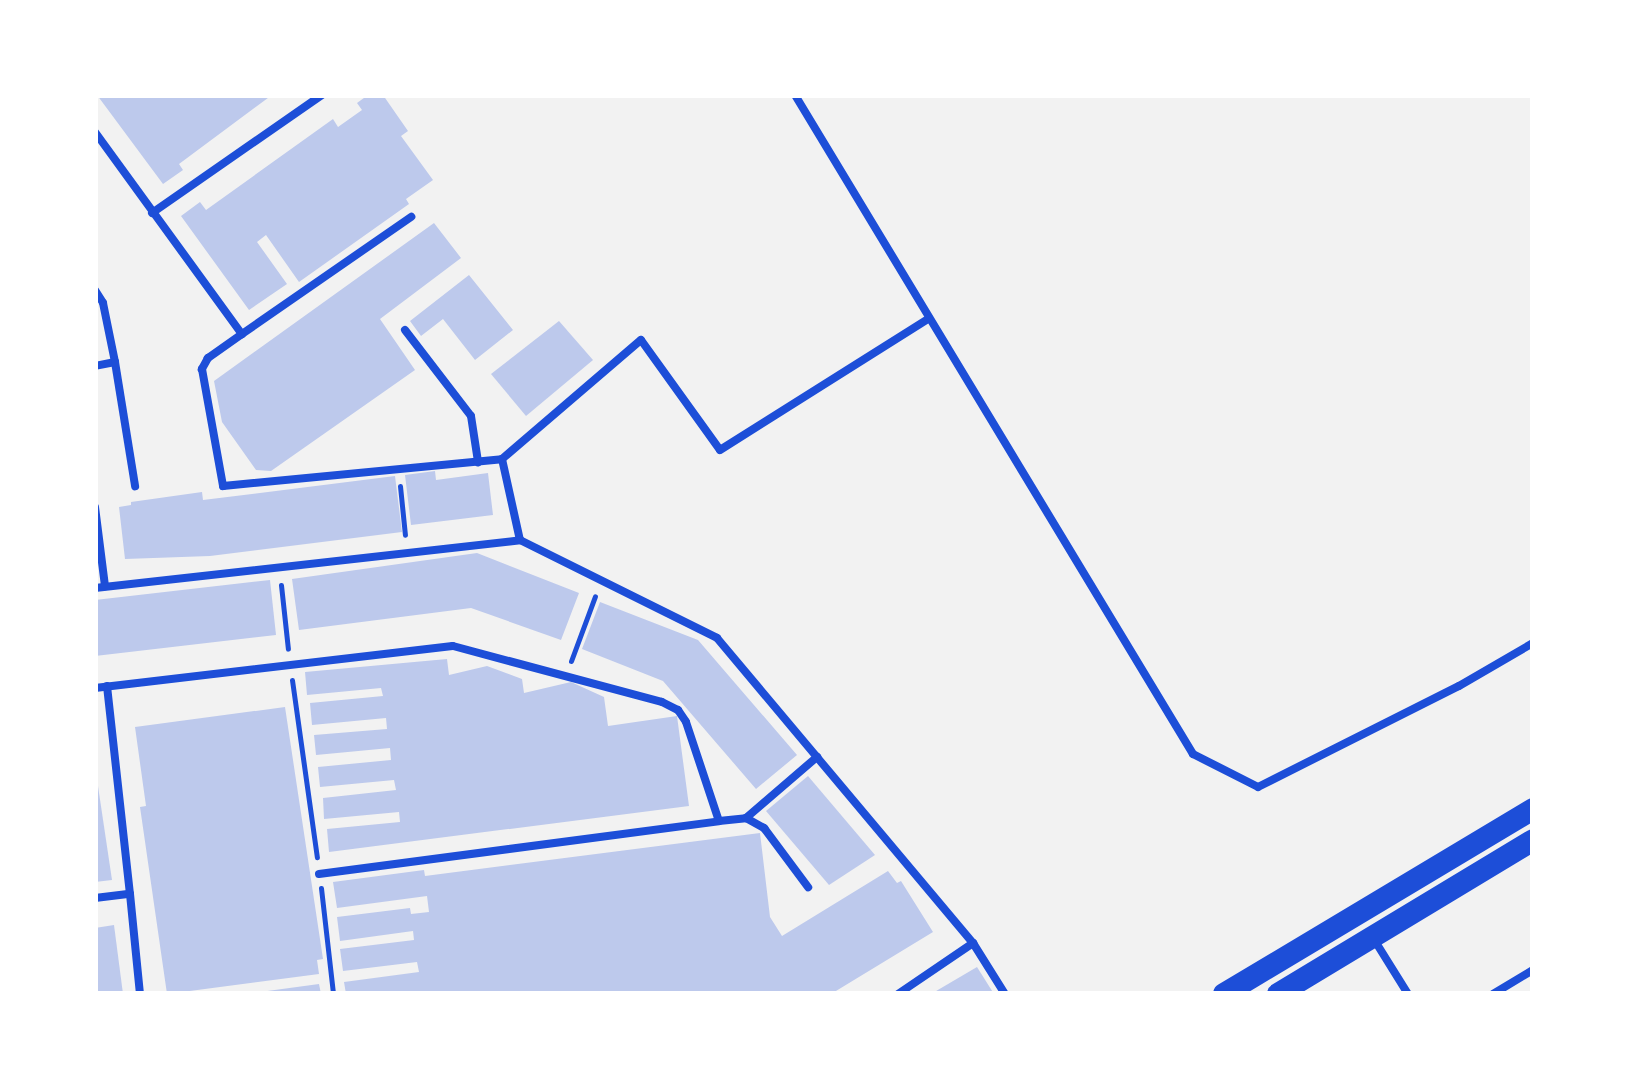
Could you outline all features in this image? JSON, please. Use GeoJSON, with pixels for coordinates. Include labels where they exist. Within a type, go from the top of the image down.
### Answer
{"type":"FeatureCollection","features":[{"type":"Feature","properties":{"kind":"highway"},"geometry":{"type":"LineString","coordinates":[[1224,994],[1533,809]]}},
{"type":"Feature","properties":{"kind":"highway"},"geometry":{"type":"LineString","coordinates":[[1278,994],[1533,840]]}},
{"type":"Feature","properties":{"kind":"lane"},"geometry":{"type":"LineString","coordinates":[[152,213],[322,95]]}},
{"type":"Feature","properties":{"kind":"lane"},"geometry":{"type":"LineString","coordinates":[[796,95],[1193,754],[1258,787],[1459,686],[1533,643]]}},
{"type":"Feature","properties":{"kind":"lane"},"geometry":{"type":"LineString","coordinates":[[95,132],[242,334]]}},
{"type":"Feature","properties":{"kind":"lane"},"geometry":{"type":"LineString","coordinates":[[411,217],[208,358],[202,369],[223,486],[502,459],[641,340],[720,450],[928,319]]}},
{"type":"Feature","properties":{"kind":"lane"},"geometry":{"type":"LineString","coordinates":[[95,290],[103,303],[135,486]]}},
{"type":"Feature","properties":{"kind":"lane"},"geometry":{"type":"LineString","coordinates":[[405,330],[471,416],[478,462]]}},
{"type":"Feature","properties":{"kind":"lane"},"geometry":{"type":"LineString","coordinates":[[95,366],[115,362]]}},
{"type":"Feature","properties":{"kind":"lane"},"geometry":{"type":"LineString","coordinates":[[502,459],[520,540]]}},
{"type":"Feature","properties":{"kind":"lane"},"geometry":{"type":"LineString","coordinates":[[95,506],[100,587],[520,540],[717,638],[973,944],[1006,994]]}},
{"type":"Feature","properties":{"kind":"lane"},"geometry":{"type":"LineString","coordinates":[[95,688],[454,646],[678,710],[719,821]]}},
{"type":"Feature","properties":{"kind":"lane"},"geometry":{"type":"LineString","coordinates":[[107,686],[140,994]]}},
{"type":"Feature","properties":{"kind":"lane"},"geometry":{"type":"LineString","coordinates":[[319,874],[746,818],[817,757]]}},
{"type":"Feature","properties":{"kind":"lane"},"geometry":{"type":"LineString","coordinates":[[746,818],[764,828],[808,887]]}},
{"type":"Feature","properties":{"kind":"lane"},"geometry":{"type":"LineString","coordinates":[[95,898],[130,894]]}},
{"type":"Feature","properties":{"kind":"lane"},"geometry":{"type":"LineString","coordinates":[[1372,937],[1408,994]]}},
{"type":"Feature","properties":{"kind":"lane"},"geometry":{"type":"LineString","coordinates":[[898,994],[973,944]]}},
{"type":"Feature","properties":{"kind":"lane"},"geometry":{"type":"LineString","coordinates":[[1493,994],[1533,970]]}},
{"type":"Feature","properties":{"kind":"path"},"geometry":{"type":"LineString","coordinates":[[398,471],[408,553]]}},
{"type":"Feature","properties":{"kind":"path"},"geometry":{"type":"LineString","coordinates":[[279,567],[333,994]]}},
{"type":"Feature","properties":{"kind":"path"},"geometry":{"type":"LineString","coordinates":[[565,678],[600,580]]}},
{"type":"Feature","properties":{"kind":"building"},"geometry":{"type":"Polygon","coordinates":[[[97,95],[272,95],[179,164],[183,170],[163,184],[97,95]]]}},
{"type":"Feature","properties":{"kind":"building"},"geometry":{"type":"Polygon","coordinates":[[[368,95],[383,95],[408,131],[401,136],[433,180],[406,199],[409,204],[299,282],[266,235],[257,242],[287,284],[249,310],[181,216],[200,202],[206,210],[333,119],[338,127],[362,110],[357,103],[368,95]]]}},
{"type":"Feature","properties":{"kind":"building"},"geometry":{"type":"Polygon","coordinates":[[[434,223],[461,258],[380,319],[415,370],[271,471],[256,470],[222,422],[214,381],[434,223]]]}},
{"type":"Feature","properties":{"kind":"building"},"geometry":{"type":"Polygon","coordinates":[[[469,275],[513,330],[475,360],[443,319],[421,336],[410,321],[469,275]]]}},
{"type":"Feature","properties":{"kind":"building"},"geometry":{"type":"Polygon","coordinates":[[[559,321],[593,360],[526,416],[491,374],[559,321]]]}},
{"type":"Feature","properties":{"kind":"building"},"geometry":{"type":"Polygon","coordinates":[[[435,471],[436,480],[488,473],[493,515],[411,525],[405,475],[435,471]]]}},
{"type":"Feature","properties":{"kind":"building"},"geometry":{"type":"Polygon","coordinates":[[[395,476],[402,532],[210,556],[125,559],[119,507],[131,502],[202,492],[203,500],[395,476]]]}},
{"type":"Feature","properties":{"kind":"building"},"geometry":{"type":"Polygon","coordinates":[[[477,553],[579,593],[561,640],[471,608],[299,630],[292,579],[477,553]]]}},
{"type":"Feature","properties":{"kind":"building"},"geometry":{"type":"Polygon","coordinates":[[[270,580],[276,635],[95,656],[95,600],[270,580]]]}},
{"type":"Feature","properties":{"kind":"building"},"geometry":{"type":"Polygon","coordinates":[[[600,602],[698,640],[797,755],[756,789],[663,681],[582,649],[600,602]]]}},
{"type":"Feature","properties":{"kind":"building"},"geometry":{"type":"Polygon","coordinates":[[[447,659],[449,675],[487,666],[522,679],[524,693],[571,682],[604,697],[608,726],[677,716],[689,806],[329,852],[327,829],[400,822],[399,812],[324,819],[323,798],[396,790],[394,780],[320,787],[318,767],[391,760],[390,748],[316,755],[314,735],[387,729],[386,718],[312,725],[310,703],[383,696],[381,688],[307,695],[305,672],[447,659]]]}},
{"type":"Feature","properties":{"kind":"building"},"geometry":{"type":"Polygon","coordinates":[[[285,707],[323,959],[317,960],[319,974],[167,994],[140,807],[146,806],[135,727],[285,707]]]}},
{"type":"Feature","properties":{"kind":"building"},"geometry":{"type":"Polygon","coordinates":[[[95,766],[112,880],[95,882],[95,766]]]}},
{"type":"Feature","properties":{"kind":"building"},"geometry":{"type":"Polygon","coordinates":[[[808,776],[875,855],[829,885],[766,811],[808,776]]]}},
{"type":"Feature","properties":{"kind":"building"},"geometry":{"type":"Polygon","coordinates":[[[760,833],[770,917],[782,936],[888,871],[897,883],[901,881],[933,932],[831,994],[346,994],[344,982],[419,972],[417,962],[343,971],[340,949],[414,940],[413,931],[340,941],[337,917],[410,908],[411,914],[429,912],[427,896],[337,908],[333,882],[424,870],[425,876],[760,833]]]}},
{"type":"Feature","properties":{"kind":"building"},"geometry":{"type":"Polygon","coordinates":[[[114,925],[123,994],[95,994],[95,928],[114,925]]]}},
{"type":"Feature","properties":{"kind":"building"},"geometry":{"type":"Polygon","coordinates":[[[977,967],[994,994],[931,994],[977,967]]]}},
{"type":"Feature","properties":{"kind":"building"},"geometry":{"type":"Polygon","coordinates":[[[319,984],[321,994],[260,994],[260,992],[319,984]]]}}]}
